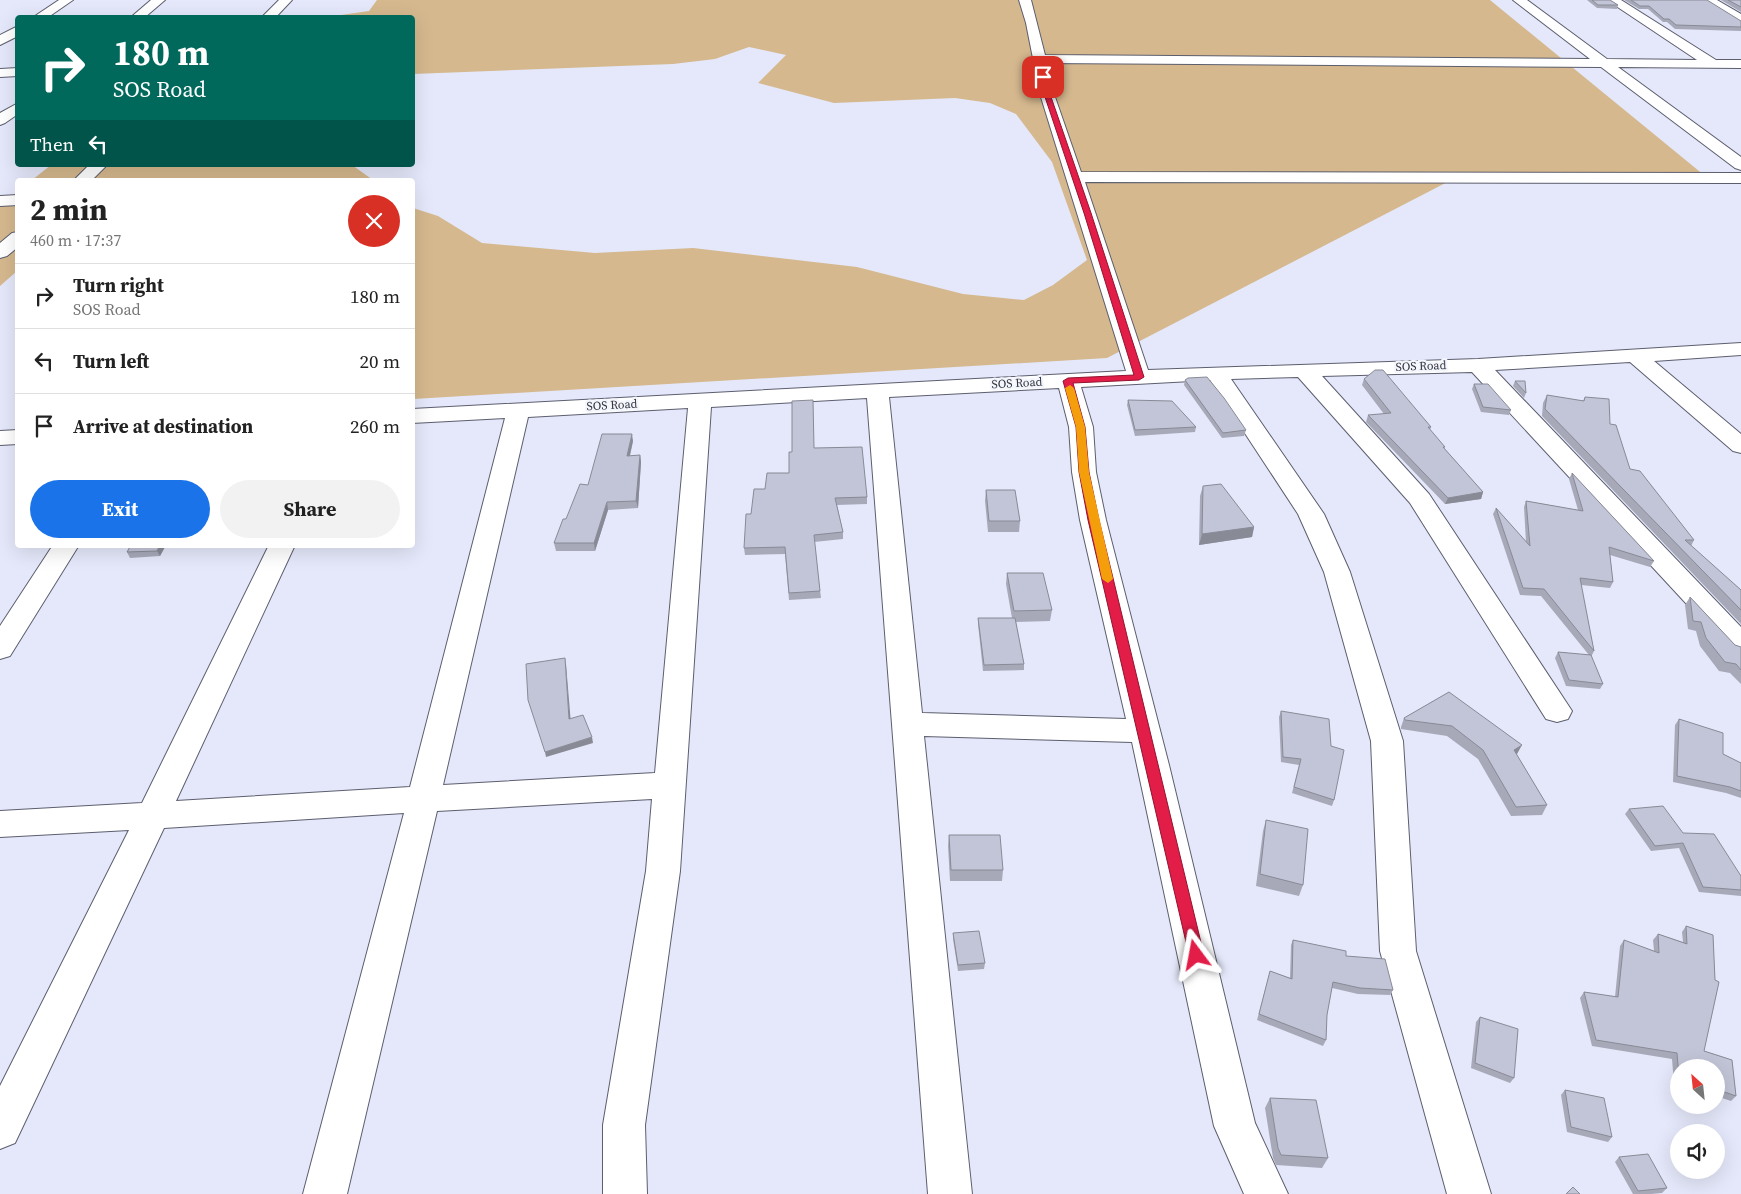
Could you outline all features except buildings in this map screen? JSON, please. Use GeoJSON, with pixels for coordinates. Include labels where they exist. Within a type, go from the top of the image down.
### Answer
{"type":"FeatureCollection","features":[{"type":"Feature","properties":{"kind":"street"},"geometry":{"type":"LineString","coordinates":[[43,15],[67,0]]}},
{"type":"Feature","properties":{"kind":"street"},"geometry":{"type":"LineString","coordinates":[[140,15],[159,0]]}},
{"type":"Feature","properties":{"kind":"street"},"geometry":{"type":"LineString","coordinates":[[270,15],[286,0]]}},
{"type":"Feature","properties":{"kind":"street"},"geometry":{"type":"LineString","coordinates":[[1025,0],[1047,94],[1139,377]]}},
{"type":"Feature","properties":{"kind":"street"},"geometry":{"type":"LineString","coordinates":[[1519,0],[1741,165]]}},
{"type":"Feature","properties":{"kind":"street"},"geometry":{"type":"LineString","coordinates":[[1613,0],[1734,77]]}},
{"type":"Feature","properties":{"kind":"street"},"geometry":{"type":"LineString","coordinates":[[1708,0],[1741,19]]}},
{"type":"Feature","properties":{"kind":"street"},"geometry":{"type":"LineString","coordinates":[[0,41],[15,32]]}},
{"type":"Feature","properties":{"kind":"street"},"geometry":{"type":"LineString","coordinates":[[1040,60],[1741,64]]}},
{"type":"Feature","properties":{"kind":"street"},"geometry":{"type":"LineString","coordinates":[[0,73],[15,72]]}},
{"type":"Feature","properties":{"kind":"street"},"geometry":{"type":"LineString","coordinates":[[0,120],[15,109]]}},
{"type":"Feature","properties":{"kind":"street"},"geometry":{"type":"LineString","coordinates":[[84,178],[97,167]]}},
{"type":"Feature","properties":{"kind":"street"},"geometry":{"type":"LineString","coordinates":[[1075,177],[1741,178]]}},
{"type":"Feature","properties":{"kind":"street"},"geometry":{"type":"LineString","coordinates":[[0,201],[15,200]]}},
{"type":"Feature","properties":{"kind":"street"},"geometry":{"type":"LineString","coordinates":[[0,252],[15,240]]}},
{"type":"Feature","properties":{"kind":"street","name":"SOS Road"},"geometry":{"type":"LineString","coordinates":[[415,416],[1216,373],[1478,364],[1741,349]]}},
{"type":"Feature","properties":{"kind":"street"},"geometry":{"type":"LineString","coordinates":[[1636,356],[1741,446]]}},
{"type":"Feature","properties":{"kind":"street"},"geometry":{"type":"LineString","coordinates":[[1478,364],[1741,645]]}},
{"type":"Feature","properties":{"kind":"street"},"geometry":{"type":"LineString","coordinates":[[1304,370],[1420,499],[1557,711]]}},
{"type":"Feature","properties":{"kind":"street"},"geometry":{"type":"LineString","coordinates":[[1216,373],[1310,514],[1337,572],[1387,741],[1398,951],[1469,1194]]}},
{"type":"Feature","properties":{"kind":"street"},"geometry":{"type":"LineString","coordinates":[[1068,381],[1080,427],[1084,472],[1093,520],[1144,731],[1235,1126],[1266,1194]]}},
{"type":"Feature","properties":{"kind":"street"},"geometry":{"type":"LineString","coordinates":[[877,391],[950,1194]]}},
{"type":"Feature","properties":{"kind":"street"},"geometry":{"type":"LineString","coordinates":[[625,1194],[624,1125],[663,871],[700,400]]}},
{"type":"Feature","properties":{"kind":"street"},"geometry":{"type":"LineString","coordinates":[[325,1194],[471,610],[518,410]]}},
{"type":"Feature","properties":{"kind":"street"},"geometry":{"type":"LineString","coordinates":[[0,438],[15,437]]}},
{"type":"Feature","properties":{"kind":"street"},"geometry":{"type":"LineString","coordinates":[[0,649],[64,548]]}},
{"type":"Feature","properties":{"kind":"street"},"geometry":{"type":"LineString","coordinates":[[0,1129],[64,1001],[281,548]]}},
{"type":"Feature","properties":{"kind":"street"},"geometry":{"type":"LineString","coordinates":[[908,724],[1144,731]]}},
{"type":"Feature","properties":{"kind":"street"},"geometry":{"type":"LineString","coordinates":[[0,824],[669,786]]}},
{"type":"Feature","properties":{"kind":"shaded area"},"geometry":{"type":"Polygon","coordinates":[[[377,0],[1490,0],[1710,180],[1459,176],[1107,358],[415,399],[415,209],[438,216],[482,243],[595,253],[693,248],[857,267],[963,294],[1024,300],[1053,285],[1087,260],[1052,162],[1016,114],[990,103],[955,98],[834,103],[758,83],[786,55],[749,47],[715,59],[673,64],[415,74],[415,15],[341,15],[369,11],[377,0]]]}},
{"type":"Feature","properties":{"kind":"shaded area"},"geometry":{"type":"Polygon","coordinates":[[[48,167],[355,167],[370,178],[35,178],[48,167]]]}},
{"type":"Feature","properties":{"kind":"shaded area"},"geometry":{"type":"Polygon","coordinates":[[[15,194],[15,273],[0,286],[0,205],[15,194]]]}},
{"type":"Feature","properties":{"kind":"slow traffic"},"geometry":{"type":"LineString","coordinates":[[1070,388],[1080,427],[1084,472],[1093,520],[1108,579]]}},
{"type":"Feature","properties":{"kind":"route"},"geometry":{"type":"LineString","coordinates":[[1043,77],[1139,377],[1068,381],[1080,427],[1084,472],[1093,520],[1153,765],[1196,955]]}}]}
